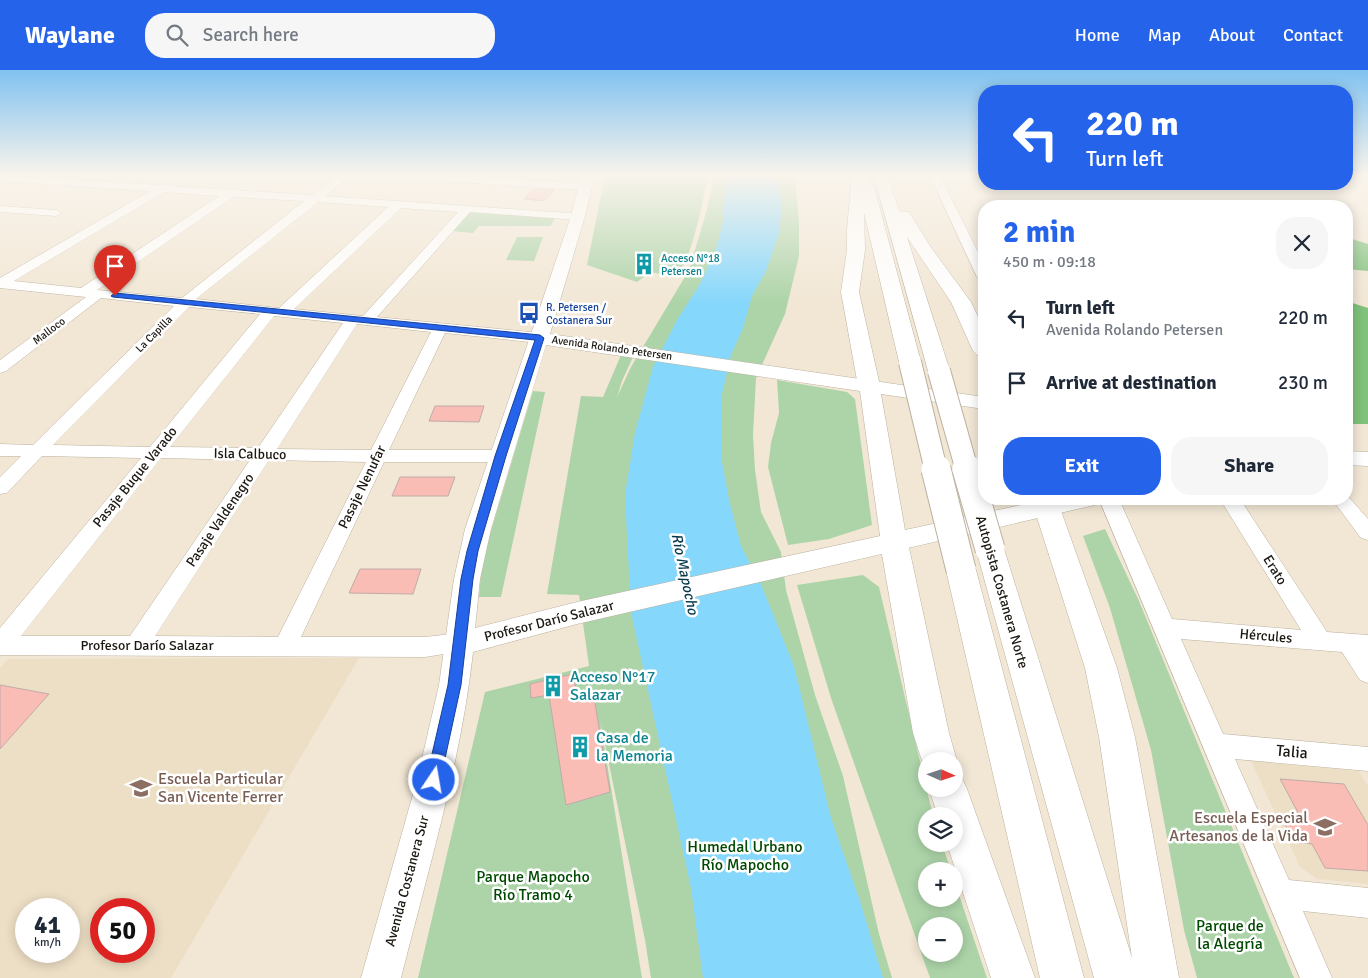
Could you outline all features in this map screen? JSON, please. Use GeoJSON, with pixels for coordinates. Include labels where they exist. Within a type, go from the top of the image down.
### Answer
{"type":"FeatureCollection","features":[{"type":"Feature","properties":{"kind":"highway"},"geometry":{"type":"LineString","coordinates":[[856,218],[856,250],[850,292],[869,386]]}},
{"type":"Feature","properties":{"kind":"highway"},"geometry":{"type":"LineString","coordinates":[[873,218],[1062,978]]}},
{"type":"Feature","properties":{"kind":"highway","name":"Autopista Costanera Norte"},"geometry":{"type":"LineString","coordinates":[[894,218],[1116,978]]}},
{"type":"Feature","properties":{"kind":"highway"},"geometry":{"type":"LineString","coordinates":[[905,218],[967,313],[978,338]]}},
{"type":"Feature","properties":{"kind":"highway"},"geometry":{"type":"LineString","coordinates":[[1045,505],[1101,668],[1115,728],[1157,978]]}},
{"type":"Feature","properties":{"kind":"highway"},"geometry":{"type":"LineString","coordinates":[[894,543],[931,733],[937,752]]}},
{"type":"Feature","properties":{"kind":"highway"},"geometry":{"type":"LineString","coordinates":[[951,798],[1013,978]]}},
{"type":"Feature","properties":{"kind":"main road","name":"Avenida Costanera Sur"},"geometry":{"type":"LineString","coordinates":[[381,978],[434,780],[461,643],[467,579],[472,551],[500,456],[540,338],[577,218]]}},
{"type":"Feature","properties":{"kind":"main road","name":"Avenida Rolando Petersen"},"geometry":{"type":"LineString","coordinates":[[540,338],[978,402]]}},
{"type":"Feature","properties":{"kind":"main road"},"geometry":{"type":"LineString","coordinates":[[869,386],[894,543]]}},
{"type":"Feature","properties":{"kind":"main road"},"geometry":{"type":"LineString","coordinates":[[1353,458],[1368,459]]}},
{"type":"Feature","properties":{"kind":"main road","name":"Profesor Darío Salazar"},"geometry":{"type":"LineString","coordinates":[[461,643],[577,613],[805,561],[894,543],[1041,505]]}},
{"type":"Feature","properties":{"kind":"street"},"geometry":{"type":"LineString","coordinates":[[0,284],[113,218]]}},
{"type":"Feature","properties":{"kind":"street","name":"Malloco"},"geometry":{"type":"LineString","coordinates":[[0,368],[91,293],[195,218]]}},
{"type":"Feature","properties":{"kind":"street","name":"La Capilla"},"geometry":{"type":"LineString","coordinates":[[0,488],[200,288],[290,218]]}},
{"type":"Feature","properties":{"kind":"street","name":"Pasaje Buque Varado"},"geometry":{"type":"LineString","coordinates":[[0,645],[154,453],[277,311],[382,218]]}},
{"type":"Feature","properties":{"kind":"street","name":"Pasaje Valdenegro"},"geometry":{"type":"LineString","coordinates":[[137,646],[264,454],[360,320],[458,218]]}},
{"type":"Feature","properties":{"kind":"street"},"geometry":{"type":"LineString","coordinates":[[955,218],[978,266]]}},
{"type":"Feature","properties":{"kind":"street"},"geometry":{"type":"LineString","coordinates":[[964,239],[978,256]]}},
{"type":"Feature","properties":{"kind":"street","name":"Avenida Rolando Petersen"},"geometry":{"type":"LineString","coordinates":[[0,284],[540,338]]}},
{"type":"Feature","properties":{"kind":"street"},"geometry":{"type":"LineString","coordinates":[[0,299],[20,286]]}},
{"type":"Feature","properties":{"kind":"street","name":"Pasaje Nenufar"},"geometry":{"type":"LineString","coordinates":[[285,646],[440,328]]}},
{"type":"Feature","properties":{"kind":"street","name":"Isla Calbuco"},"geometry":{"type":"LineString","coordinates":[[0,450],[36,452],[500,456]]}},
{"type":"Feature","properties":{"kind":"street"},"geometry":{"type":"LineString","coordinates":[[1112,505],[1316,978]]}},
{"type":"Feature","properties":{"kind":"street","name":"Erato"},"geometry":{"type":"LineString","coordinates":[[1234,505],[1320,641]]}},
{"type":"Feature","properties":{"kind":"street"},"geometry":{"type":"LineString","coordinates":[[1347,505],[1368,533]]}},
{"type":"Feature","properties":{"kind":"street","name":"Hércules"},"geometry":{"type":"LineString","coordinates":[[1164,628],[1358,644]]}},
{"type":"Feature","properties":{"kind":"street","name":"Profesor Darío Salazar"},"geometry":{"type":"LineString","coordinates":[[0,645],[425,647],[461,643]]}},
{"type":"Feature","properties":{"kind":"street"},"geometry":{"type":"LineString","coordinates":[[1358,644],[1368,673]]}},
{"type":"Feature","properties":{"kind":"street","name":"Talia"},"geometry":{"type":"LineString","coordinates":[[1216,745],[1368,759]]}},
{"type":"Feature","properties":{"kind":"street"},"geometry":{"type":"LineString","coordinates":[[1280,894],[1368,903]]}},
{"type":"Feature","properties":{"kind":"shaded area","name":"Escuela Particular San Vicente Ferrer"},"geometry":{"type":"Polygon","coordinates":[[[359,658],[171,978],[0,978],[0,668],[8,659],[359,658]]]}},
{"type":"Feature","properties":{"kind":"shaded area","name":"Escuela Especial Artesanos de la Vida"},"geometry":{"type":"Polygon","coordinates":[[[1251,761],[1359,771],[1368,786],[1368,884],[1317,879],[1300,867],[1251,761]]]}},
{"type":"Feature","properties":{"kind":"green space"},"geometry":{"type":"Polygon","coordinates":[[[464,218],[554,218],[551,226],[479,226],[473,233],[452,231],[464,218]]]}},
{"type":"Feature","properties":{"kind":"green space"},"geometry":{"type":"Polygon","coordinates":[[[596,218],[699,218],[686,259],[674,277],[651,272],[637,282],[587,265],[596,218]]]}},
{"type":"Feature","properties":{"kind":"green space","name":"Humedal Urbano Río Mapocho"},"geometry":{"type":"Polygon","coordinates":[[[704,218],[799,218],[799,256],[785,314],[756,378],[753,435],[755,470],[761,512],[781,552],[786,590],[815,695],[843,776],[879,934],[892,978],[651,978],[600,720],[642,978],[418,978],[485,692],[589,666],[579,595],[547,594],[581,396],[603,397],[621,355],[633,357],[617,397],[631,367],[689,270],[704,218]]]}},
{"type":"Feature","properties":{"kind":"green space"},"geometry":{"type":"Polygon","coordinates":[[[517,237],[543,237],[534,261],[506,260],[517,237]]]}},
{"type":"Feature","properties":{"kind":"green space"},"geometry":{"type":"Polygon","coordinates":[[[1353,239],[1368,244],[1368,271],[1353,270],[1353,239]]]}},
{"type":"Feature","properties":{"kind":"green space"},"geometry":{"type":"Polygon","coordinates":[[[1353,303],[1368,308],[1368,424],[1353,424],[1353,303]]]}},
{"type":"Feature","properties":{"kind":"green space"},"geometry":{"type":"Polygon","coordinates":[[[777,380],[847,392],[855,399],[872,525],[829,539],[788,545],[768,467],[771,443],[779,413],[777,380]]]}},
{"type":"Feature","properties":{"kind":"green space"},"geometry":{"type":"Polygon","coordinates":[[[533,391],[545,392],[501,597],[479,597],[482,561],[533,391]]]}},
{"type":"Feature","properties":{"kind":"green space","name":"Parque de la Alegría"},"geometry":{"type":"Polygon","coordinates":[[[1105,529],[1139,601],[1294,978],[1197,978],[1184,930],[1151,750],[1110,608],[1083,536],[1105,529]]]}},
{"type":"Feature","properties":{"kind":"green space"},"geometry":{"type":"Polygon","coordinates":[[[863,575],[879,587],[918,752],[918,798],[929,798],[931,807],[918,807],[918,852],[945,852],[948,862],[918,862],[918,907],[963,907],[987,978],[930,978],[924,962],[963,962],[963,917],[918,917],[918,944],[831,698],[797,585],[863,575]]]}},
{"type":"Feature","properties":{"kind":"water","name":"Humedal Urbano Río Mapocho"},"geometry":{"type":"Polygon","coordinates":[[[723,218],[781,218],[779,233],[766,271],[752,296],[743,328],[731,355],[721,398],[721,457],[729,500],[741,546],[760,582],[794,666],[831,818],[861,904],[883,978],[703,978],[691,888],[631,612],[625,495],[635,433],[653,367],[677,320],[700,284],[716,249],[723,218]]]}},
{"type":"Feature","properties":{"kind":"building"},"geometry":{"type":"Polygon","coordinates":[[[435,406],[484,406],[479,422],[429,421],[435,406]]]}},
{"type":"Feature","properties":{"kind":"building"},"geometry":{"type":"Polygon","coordinates":[[[400,477],[455,477],[448,496],[392,496],[400,477]]]}},
{"type":"Feature","properties":{"kind":"building"},"geometry":{"type":"Polygon","coordinates":[[[360,569],[421,569],[413,594],[349,593],[360,569]]]}},
{"type":"Feature","properties":{"kind":"building","name":"Casa de la Memoria"},"geometry":{"type":"Polygon","coordinates":[[[573,674],[577,696],[593,692],[610,792],[566,805],[549,695],[531,698],[530,684],[573,674]]]}},
{"type":"Feature","properties":{"kind":"building"},"geometry":{"type":"Polygon","coordinates":[[[0,685],[49,694],[0,749],[0,685]]]}},
{"type":"Feature","properties":{"kind":"building"},"geometry":{"type":"Polygon","coordinates":[[[1280,779],[1344,784],[1368,825],[1368,871],[1325,868],[1312,844],[1294,842],[1282,819],[1302,820],[1280,779]]]}},
{"type":"Feature","properties":{"kind":"place","name":"Acceso N°18 Petersen"},"geometry":{"type":"Point","coordinates":[644,264]}},
{"type":"Feature","properties":{"kind":"place","name":"R. Petersen / Costanera Sur"},"geometry":{"type":"Point","coordinates":[529,313]}},
{"type":"Feature","properties":{"kind":"place","name":"Acceso N°17 Salazar"},"geometry":{"type":"Point","coordinates":[553,686]}},
{"type":"Feature","properties":{"kind":"place","name":"Casa de la Memoria"},"geometry":{"type":"Point","coordinates":[580,747]}},
{"type":"Feature","properties":{"kind":"place","name":"Escuela Particular San Vicente Ferrer"},"geometry":{"type":"Point","coordinates":[141,788]}},
{"type":"Feature","properties":{"kind":"place","name":"Escuela Especial Artesanos de la Vida"},"geometry":{"type":"Point","coordinates":[1325,827]}},
{"type":"Feature","properties":{"kind":"route"},"geometry":{"type":"LineString","coordinates":[[115,296],[540,338],[500,456],[472,551],[467,579],[461,643],[434,780]]}},
{"type":"Feature","properties":{"kind":"water label","name":"Río Mapocho"},"geometry":{"type":"Point","coordinates":[685,574]}},
{"type":"Feature","properties":{"kind":"park label","name":"Parque Mapocho Río Tramo 4"},"geometry":{"type":"Point","coordinates":[533,886]}}]}
